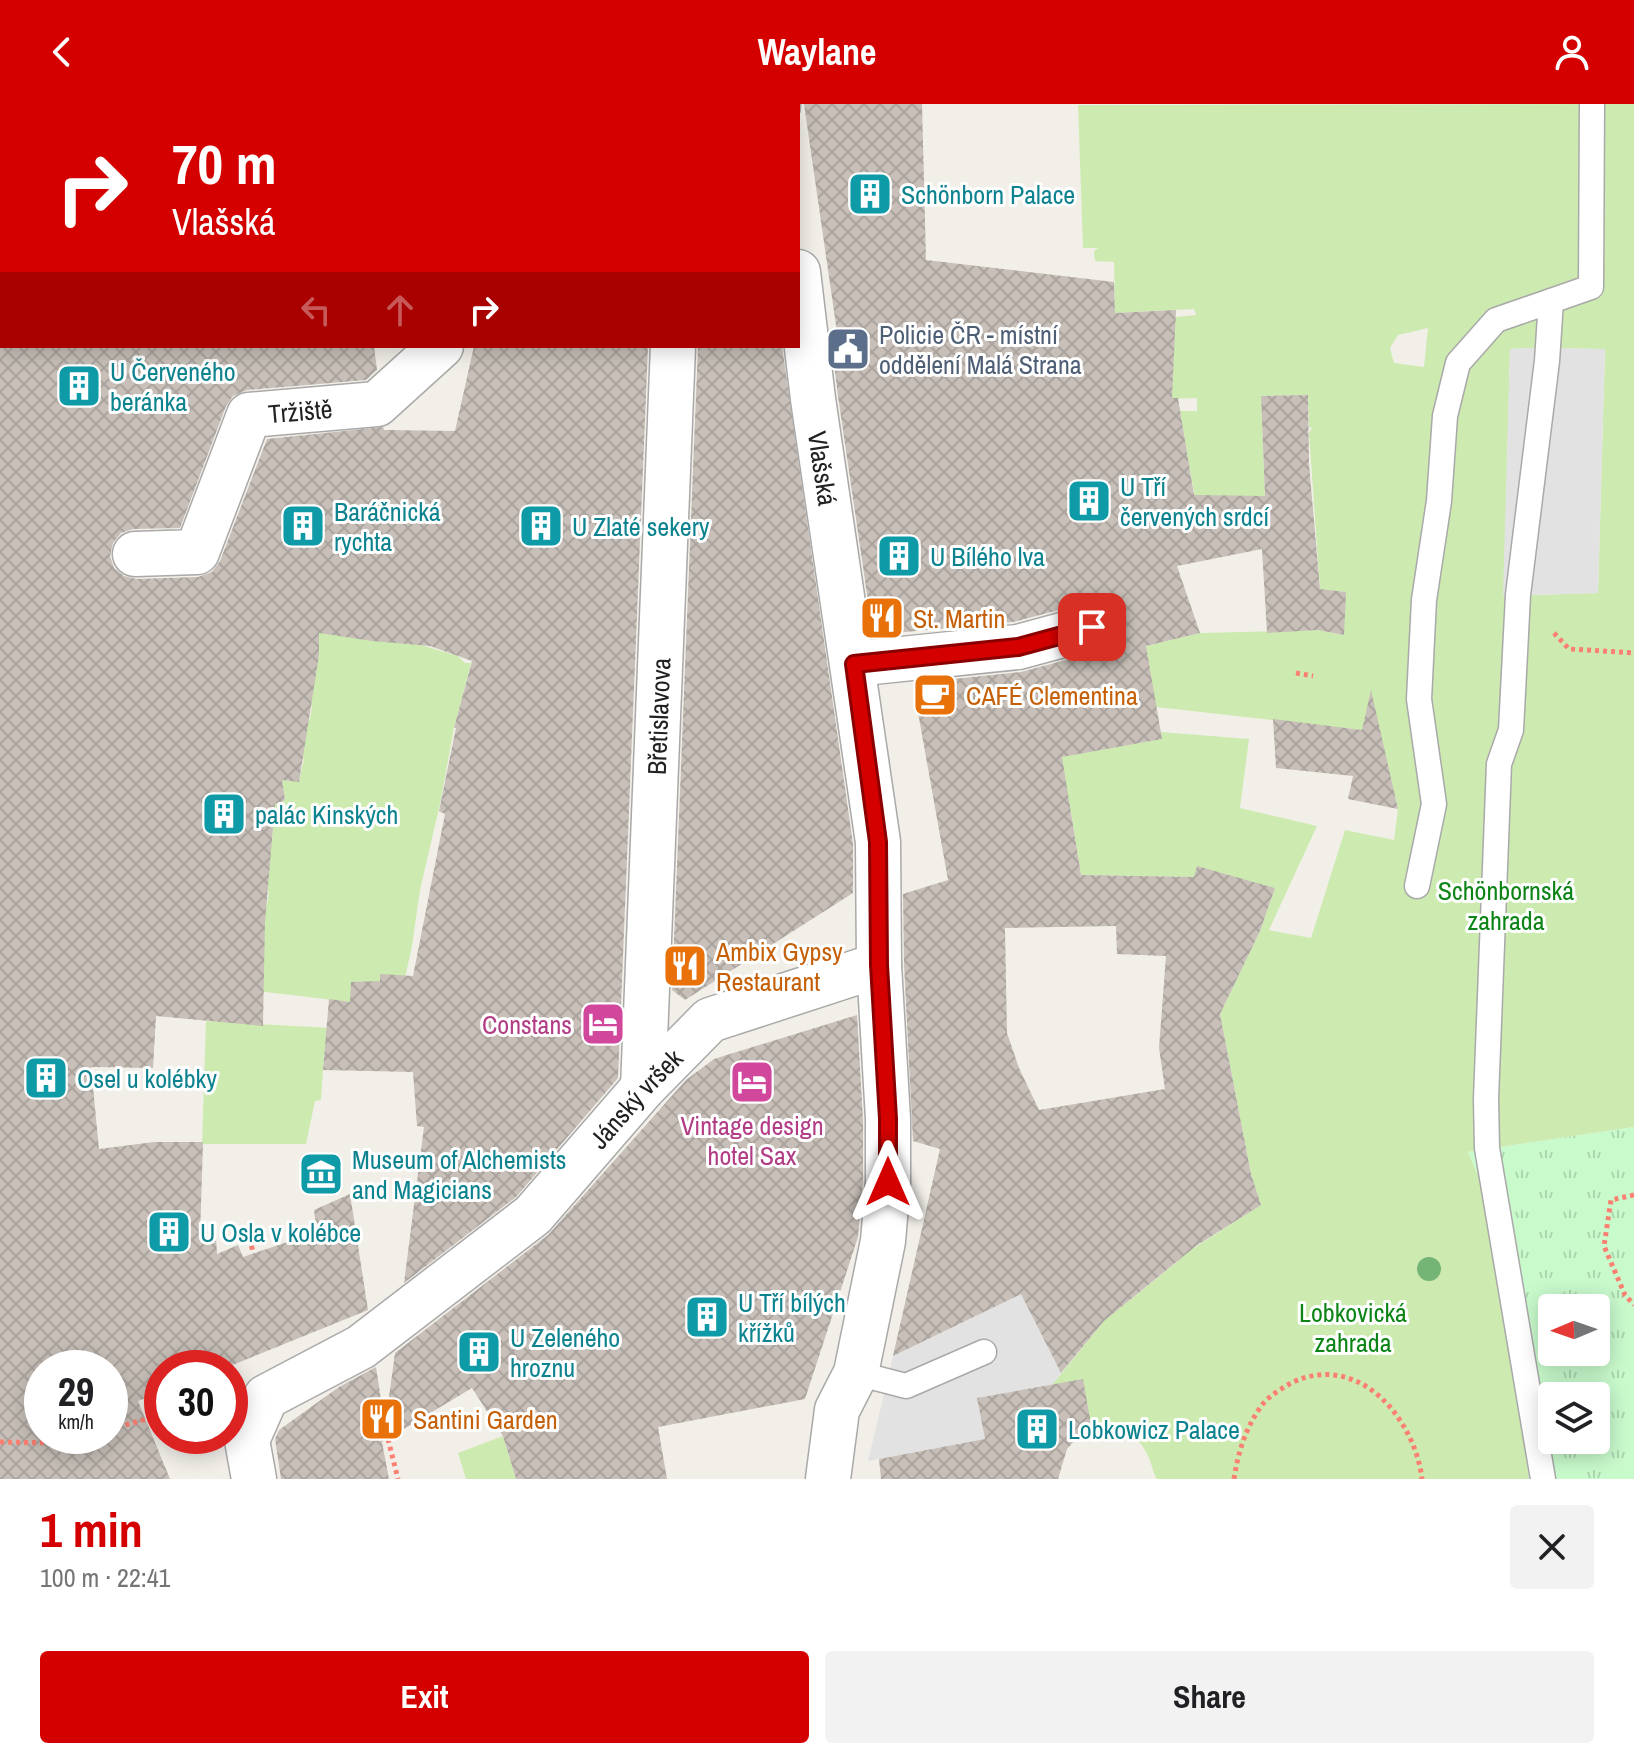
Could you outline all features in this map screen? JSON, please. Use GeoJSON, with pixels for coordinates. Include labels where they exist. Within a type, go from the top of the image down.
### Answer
{"type":"FeatureCollection","features":[{"type":"Feature","properties":{"kind":"street","name":"Vlašská"},"geometry":{"type":"LineString","coordinates":[[800,289],[813,399],[878,842],[879,965],[888,1119],[888,1182],[883,1241],[856,1373],[837,1410],[828,1479]]}},
{"type":"Feature","properties":{"kind":"street","name":"Tržiště"},"geometry":{"type":"LineString","coordinates":[[135,554],[197,552],[249,415],[377,404],[439,348]]}},
{"type":"Feature","properties":{"kind":"street","name":"Břetislavova"},"geometry":{"type":"LineString","coordinates":[[643,1088],[673,348]]}},
{"type":"Feature","properties":{"kind":"street"},"geometry":{"type":"LineString","coordinates":[[854,664],[1018,647],[1092,627]]}},
{"type":"Feature","properties":{"kind":"street","name":"Jánský vršek"},"geometry":{"type":"LineString","coordinates":[[254,1479],[247,1440],[266,1397],[361,1347],[533,1215],[643,1088],[710,1020],[879,965]]}},
{"type":"Feature","properties":{"kind":"lane"},"geometry":{"type":"LineString","coordinates":[[1417,886],[1434,804],[1419,699],[1424,600],[1439,501],[1445,416],[1458,363],[1496,320],[1591,287],[1592,104]]}},
{"type":"Feature","properties":{"kind":"lane"},"geometry":{"type":"LineString","coordinates":[[1543,1479],[1487,1148],[1486,1099],[1499,764],[1511,730],[1518,595],[1547,361],[1551,301]]}},
{"type":"Feature","properties":{"kind":"lane"},"geometry":{"type":"LineString","coordinates":[[856,1373],[906,1386],[984,1352]]}},
{"type":"Feature","properties":{"kind":"path"},"geometry":{"type":"LineString","coordinates":[[1518,595],[1569,649],[1634,653]]}},
{"type":"Feature","properties":{"kind":"path"},"geometry":{"type":"LineString","coordinates":[[1296,673],[1313,676]]}},
{"type":"Feature","properties":{"kind":"path"},"geometry":{"type":"LineString","coordinates":[[1634,1195],[1611,1200],[1604,1246],[1625,1295],[1634,1305]]}},
{"type":"Feature","properties":{"kind":"path"},"geometry":{"type":"LineString","coordinates":[[250,1238],[253,1253]]}},
{"type":"Feature","properties":{"kind":"path"},"geometry":{"type":"LineString","coordinates":[[1234,1479],[1237,1454],[1251,1422],[1264,1403],[1280,1389],[1306,1376],[1330,1373],[1356,1380],[1381,1397],[1401,1420],[1420,1460],[1422,1479]]}},
{"type":"Feature","properties":{"kind":"path"},"geometry":{"type":"LineString","coordinates":[[388,1439],[398,1479]]}},
{"type":"Feature","properties":{"kind":"path"},"geometry":{"type":"LineString","coordinates":[[0,1442],[24,1442]]}},
{"type":"Feature","properties":{"kind":"green space"},"geometry":{"type":"Polygon","coordinates":[[[1634,104],[1634,1127],[1468,1152],[1489,1201],[1529,1479],[1157,1479],[1143,1448],[1132,1434],[1109,1423],[1091,1422],[1052,1385],[1104,1321],[1177,1259],[1261,1205],[1251,1174],[1220,1014],[1260,931],[1275,888],[1197,867],[1194,877],[1081,875],[1071,812],[1049,759],[1162,739],[1161,732],[1249,739],[1240,808],[1317,826],[1269,930],[1311,938],[1345,830],[1394,840],[1398,809],[1380,732],[1156,707],[1146,646],[1200,633],[1318,630],[1343,635],[1346,592],[1320,589],[1308,395],[1261,396],[1265,496],[1229,496],[1196,505],[1180,411],[1197,411],[1197,398],[1059,402],[1175,317],[1196,315],[1194,309],[1115,313],[1114,262],[1095,261],[1094,251],[1098,248],[1083,248],[1078,105],[1634,104]],[[1428,328],[1398,335],[1390,348],[1394,363],[1424,367],[1428,328]],[[1510,349],[1504,596],[1598,593],[1605,349],[1510,349]]]}},
{"type":"Feature","properties":{"kind":"green space"},"geometry":{"type":"Polygon","coordinates":[[[391,430],[428,434],[421,645],[471,663],[454,728],[399,1005],[380,975],[380,981],[350,1002],[257,991],[256,904],[267,905],[269,891],[256,889],[272,841],[273,827],[265,797],[277,803],[285,800],[282,780],[299,781],[304,759],[298,757],[312,706],[299,704],[319,633],[385,463],[391,430]]]}},
{"type":"Feature","properties":{"kind":"green space"},"geometry":{"type":"Polygon","coordinates":[[[206,1021],[331,1028],[324,1056],[321,1100],[315,1101],[306,1144],[202,1144],[206,1021]]]}},
{"type":"Feature","properties":{"kind":"green space"},"geometry":{"type":"Polygon","coordinates":[[[1634,1127],[1634,1479],[1529,1479],[1489,1201],[1468,1152],[1634,1127]]]}},
{"type":"Feature","properties":{"kind":"green space"},"geometry":{"type":"Polygon","coordinates":[[[503,1436],[516,1479],[466,1479],[458,1453],[503,1436]]]}},
{"type":"Feature","properties":{"kind":"shaded area"},"geometry":{"type":"Polygon","coordinates":[[[1510,349],[1605,349],[1598,593],[1503,596],[1510,349]]]}},
{"type":"Feature","properties":{"kind":"shaded area"},"geometry":{"type":"Polygon","coordinates":[[[1021,1294],[1061,1373],[1052,1385],[977,1398],[985,1439],[868,1461],[893,1356],[1021,1294]]]}},
{"type":"Feature","properties":{"kind":"building"},"geometry":{"type":"Polygon","coordinates":[[[804,104],[922,104],[926,260],[1114,282],[1115,313],[1176,310],[1172,398],[1178,398],[1194,495],[1265,496],[1261,396],[1308,395],[1309,464],[1320,589],[1346,592],[1344,635],[1318,630],[1267,633],[1262,549],[1177,566],[1200,633],[1146,646],[1162,739],[1062,757],[1081,875],[1194,877],[1197,866],[1275,888],[1260,931],[1220,1014],[1251,1174],[1261,1205],[1196,1246],[1104,1321],[1061,1373],[1021,1294],[893,1356],[940,1149],[913,1141],[903,894],[948,880],[914,690],[916,683],[1021,672],[1099,651],[1110,644],[1116,633],[1116,621],[1109,609],[1098,603],[1086,603],[1013,622],[873,635],[832,346],[839,346],[804,104]],[[1116,926],[1005,928],[1007,1033],[1039,1110],[1165,1089],[1159,1048],[1166,956],[1117,954],[1116,926]]]}},
{"type":"Feature","properties":{"kind":"building"},"geometry":{"type":"Polygon","coordinates":[[[0,348],[374,348],[377,370],[366,380],[247,390],[233,396],[226,406],[180,528],[133,529],[121,533],[113,543],[110,556],[114,568],[124,576],[136,579],[198,577],[212,572],[220,561],[267,439],[383,427],[384,430],[455,431],[474,348],[648,348],[618,1078],[516,1197],[404,1283],[424,1127],[417,1126],[413,1072],[323,1070],[329,999],[350,1002],[351,982],[380,981],[380,974],[413,976],[445,814],[439,811],[454,728],[472,661],[430,646],[319,633],[319,655],[299,782],[282,780],[285,800],[275,804],[265,922],[263,1026],[156,1016],[153,1068],[91,1067],[99,1149],[154,1142],[203,1142],[200,1236],[216,1238],[217,1254],[238,1245],[243,1257],[317,1232],[314,1210],[350,1194],[368,1310],[248,1359],[248,1350],[144,1350],[144,1399],[138,1401],[144,1416],[144,1454],[160,1454],[170,1479],[0,1479],[0,348]]]}},
{"type":"Feature","properties":{"kind":"building"},"geometry":{"type":"Polygon","coordinates":[[[698,348],[782,348],[853,844],[853,893],[685,1000],[672,990],[698,348]]]}},
{"type":"Feature","properties":{"kind":"building"},"geometry":{"type":"Polygon","coordinates":[[[1371,690],[1398,809],[1348,799],[1353,776],[1276,768],[1273,719],[1362,730],[1371,690]]]}},
{"type":"Feature","properties":{"kind":"building"},"geometry":{"type":"Polygon","coordinates":[[[857,1015],[863,1120],[863,1181],[858,1237],[805,1399],[658,1427],[667,1479],[516,1479],[503,1436],[472,1388],[382,1442],[389,1479],[281,1479],[275,1439],[279,1430],[339,1387],[376,1367],[385,1426],[395,1353],[548,1235],[686,1080],[714,1059],[857,1015]]]}},
{"type":"Feature","properties":{"kind":"building","name":"Lobkowicz Palace"},"geometry":{"type":"Polygon","coordinates":[[[1083,1379],[1092,1430],[1077,1438],[1067,1449],[1058,1479],[881,1479],[879,1459],[985,1439],[977,1398],[1083,1379]]]}},
{"type":"Feature","properties":{"kind":"place","name":"Schönborn Palace"},"geometry":{"type":"Point","coordinates":[870,194]}},
{"type":"Feature","properties":{"kind":"place","name":"Policie ČR - místní oddělení Malá Strana"},"geometry":{"type":"Point","coordinates":[848,349]}},
{"type":"Feature","properties":{"kind":"place","name":"U Červeného beránka"},"geometry":{"type":"Point","coordinates":[79,386]}},
{"type":"Feature","properties":{"kind":"place","name":"U Tří červených srdcí"},"geometry":{"type":"Point","coordinates":[1089,501]}},
{"type":"Feature","properties":{"kind":"place","name":"Baráčnická rychta"},"geometry":{"type":"Point","coordinates":[303,526]}},
{"type":"Feature","properties":{"kind":"place","name":"U Zlaté sekery"},"geometry":{"type":"Point","coordinates":[541,526]}},
{"type":"Feature","properties":{"kind":"place","name":"U Bílého lva"},"geometry":{"type":"Point","coordinates":[899,556]}},
{"type":"Feature","properties":{"kind":"place","name":"St. Martin"},"geometry":{"type":"Point","coordinates":[882,618]}},
{"type":"Feature","properties":{"kind":"place","name":"CAFÉ Clementina"},"geometry":{"type":"Point","coordinates":[935,695]}},
{"type":"Feature","properties":{"kind":"place","name":"palác Kinských"},"geometry":{"type":"Point","coordinates":[224,814]}},
{"type":"Feature","properties":{"kind":"place","name":"Ambix Gypsy Restaurant"},"geometry":{"type":"Point","coordinates":[685,966]}},
{"type":"Feature","properties":{"kind":"place","name":"Constans"},"geometry":{"type":"Point","coordinates":[603,1024]}},
{"type":"Feature","properties":{"kind":"place","name":"Osel u kolébky"},"geometry":{"type":"Point","coordinates":[46,1078]}},
{"type":"Feature","properties":{"kind":"place","name":"Vintage design hotel Sax"},"geometry":{"type":"Point","coordinates":[752,1082]}},
{"type":"Feature","properties":{"kind":"place","name":"Museum of Alchemists and Magicians"},"geometry":{"type":"Point","coordinates":[321,1174]}},
{"type":"Feature","properties":{"kind":"place","name":"U Osla v kolébce"},"geometry":{"type":"Point","coordinates":[169,1232]}},
{"type":"Feature","properties":{"kind":"place","name":"U Tří bílých křížků"},"geometry":{"type":"Point","coordinates":[707,1317]}},
{"type":"Feature","properties":{"kind":"place","name":"U Zeleného hroznu"},"geometry":{"type":"Point","coordinates":[479,1352]}},
{"type":"Feature","properties":{"kind":"place","name":"Santini Garden"},"geometry":{"type":"Point","coordinates":[382,1419]}},
{"type":"Feature","properties":{"kind":"place","name":"Lobkowicz Palace"},"geometry":{"type":"Point","coordinates":[1037,1429]}},
{"type":"Feature","properties":{"kind":"route"},"geometry":{"type":"LineString","coordinates":[[888,1182],[888,1119],[879,965],[878,842],[854,664],[1018,647],[1092,627]]}},
{"type":"Feature","properties":{"kind":"park label","name":"Schönbornská zahrada"},"geometry":{"type":"Point","coordinates":[1506,905]}},
{"type":"Feature","properties":{"kind":"park label","name":"Lobkovická zahrada"},"geometry":{"type":"Point","coordinates":[1353,1327]}}]}
